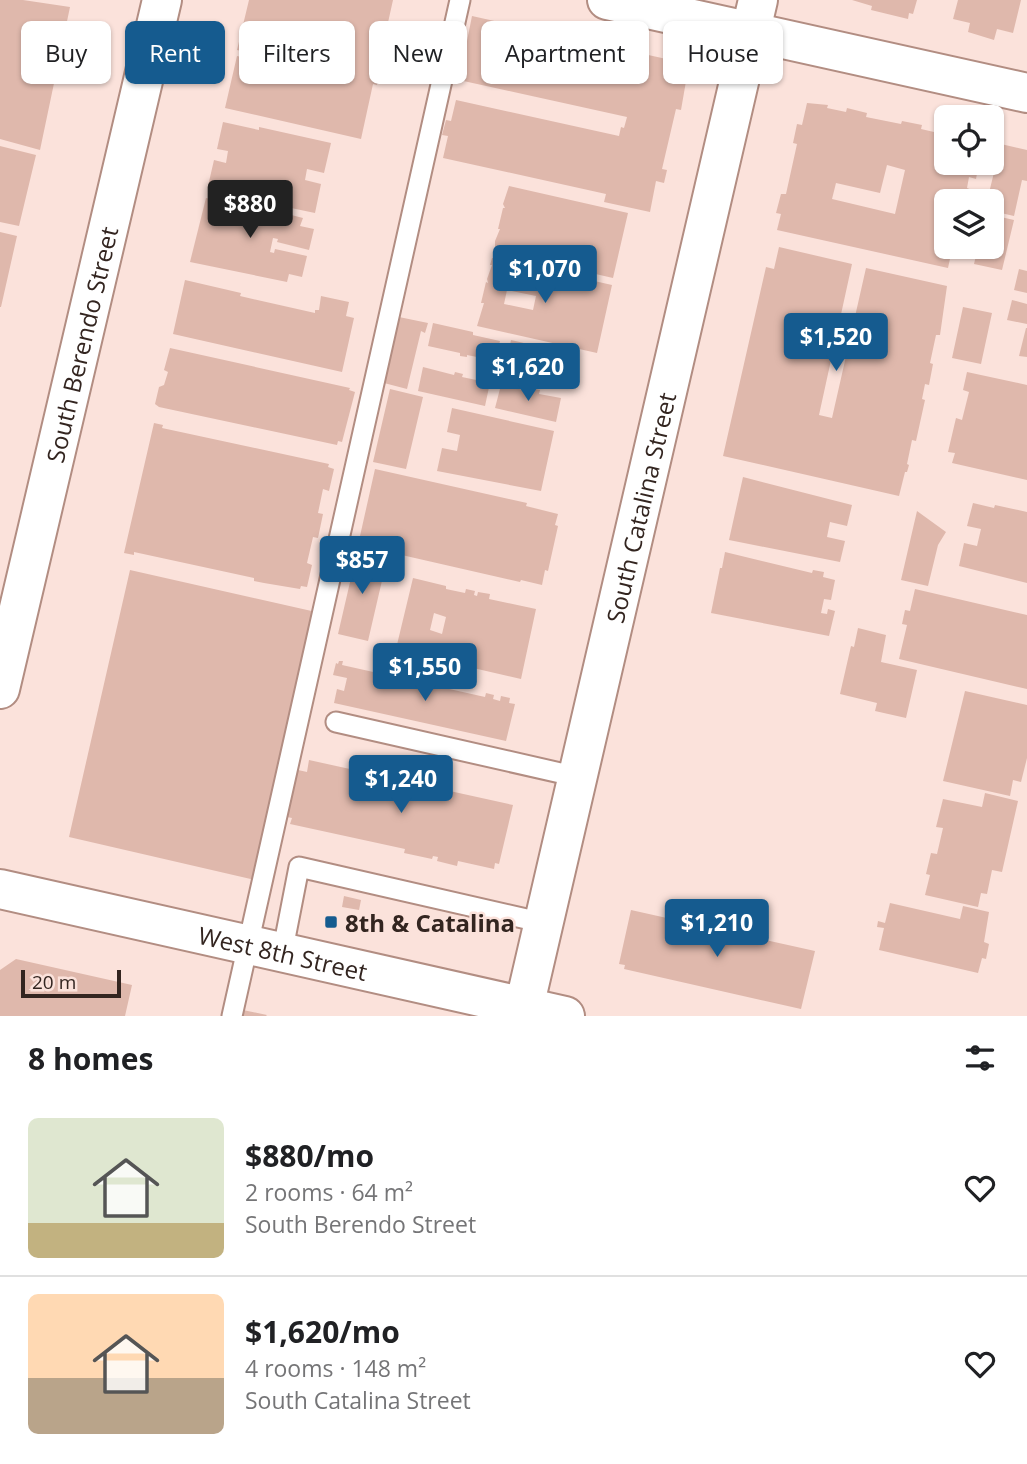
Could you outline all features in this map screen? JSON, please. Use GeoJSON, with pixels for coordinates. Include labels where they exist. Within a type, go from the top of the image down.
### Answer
{"type":"FeatureCollection","features":[{"type":"Feature","properties":{"kind":"street","name":"South Berendo Street"},"geometry":{"type":"LineString","coordinates":[[0,689],[162,0]]}},
{"type":"Feature","properties":{"kind":"street"},"geometry":{"type":"LineString","coordinates":[[607,0],[754,16],[1027,93]]}},
{"type":"Feature","properties":{"kind":"street","name":"South Catalina Street"},"geometry":{"type":"LineString","coordinates":[[523,1011],[754,16]]}},
{"type":"Feature","properties":{"kind":"street","name":"West 8th Street"},"geometry":{"type":"LineString","coordinates":[[0,889],[523,1011],[565,1016]]}},
{"type":"Feature","properties":{"kind":"lane"},"geometry":{"type":"LineString","coordinates":[[265,950],[460,0]]}},
{"type":"Feature","properties":{"kind":"lane"},"geometry":{"type":"LineString","coordinates":[[336,722],[578,777]]}},
{"type":"Feature","properties":{"kind":"lane"},"geometry":{"type":"LineString","coordinates":[[232,1016],[265,950],[299,867],[544,923]]}},
{"type":"Feature","properties":{"kind":"building"},"geometry":{"type":"Polygon","coordinates":[[[0,0],[23,0],[70,7],[67,21],[21,21],[21,84],[54,84],[40,150],[0,139],[0,0]]]}},
{"type":"Feature","properties":{"kind":"building"},"geometry":{"type":"Polygon","coordinates":[[[249,0],[393,0],[388,21],[369,21],[369,84],[373,84],[361,139],[225,108],[237,56],[239,84],[355,84],[355,21],[244,21],[249,0]]]}},
{"type":"Feature","properties":{"kind":"building"},"geometry":{"type":"Polygon","coordinates":[[[852,0],[917,0],[913,14],[909,13],[908,19],[871,10],[872,6],[852,0]]]}},
{"type":"Feature","properties":{"kind":"building"},"geometry":{"type":"Polygon","coordinates":[[[958,0],[1021,0],[1013,33],[997,29],[994,40],[968,32],[970,23],[953,19],[958,0]]]}},
{"type":"Feature","properties":{"kind":"building"},"geometry":{"type":"Polygon","coordinates":[[[472,16],[495,21],[481,21],[481,84],[649,84],[649,55],[663,58],[663,84],[686,84],[681,110],[676,109],[662,169],[667,170],[664,183],[656,181],[650,212],[604,202],[606,194],[443,158],[448,136],[442,135],[446,120],[451,121],[456,100],[619,136],[627,117],[467,82],[467,41],[472,16]]]}},
{"type":"Feature","properties":{"kind":"building"},"geometry":{"type":"Polygon","coordinates":[[[807,103],[828,105],[827,108],[846,112],[847,108],[867,113],[866,117],[901,124],[902,121],[922,125],[921,129],[934,132],[934,175],[977,175],[976,179],[969,177],[967,188],[970,189],[934,189],[934,259],[950,259],[948,268],[777,230],[781,214],[776,213],[781,194],[786,194],[797,144],[793,143],[797,124],[802,125],[807,103]],[[887,165],[880,193],[836,183],[832,199],[895,214],[905,170],[887,165]]]}},
{"type":"Feature","properties":{"kind":"building"},"geometry":{"type":"Polygon","coordinates":[[[223,122],[331,143],[324,173],[307,169],[305,180],[321,184],[315,213],[243,198],[244,195],[208,186],[214,160],[226,163],[228,151],[217,149],[223,122]]]}},
{"type":"Feature","properties":{"kind":"building"},"geometry":{"type":"Polygon","coordinates":[[[1004,145],[1027,150],[1027,181],[1022,180],[1014,216],[1004,214],[1004,189],[990,189],[993,175],[1004,175],[1004,145]]]}},
{"type":"Feature","properties":{"kind":"building"},"geometry":{"type":"Polygon","coordinates":[[[0,146],[36,155],[19,226],[0,222],[0,146]]]}},
{"type":"Feature","properties":{"kind":"building"},"geometry":{"type":"Polygon","coordinates":[[[509,186],[628,213],[613,278],[495,251],[495,241],[509,186]]]}},
{"type":"Feature","properties":{"kind":"building"},"geometry":{"type":"Polygon","coordinates":[[[216,196],[303,218],[300,226],[314,229],[309,250],[277,242],[278,239],[273,238],[270,252],[274,253],[275,249],[307,256],[302,277],[289,274],[287,282],[190,262],[206,198],[216,200],[216,196]]]}},
{"type":"Feature","properties":{"kind":"building"},"geometry":{"type":"Polygon","coordinates":[[[1004,218],[1014,220],[1002,270],[974,264],[975,259],[1004,259],[1004,218]]]}},
{"type":"Feature","properties":{"kind":"building"},"geometry":{"type":"Polygon","coordinates":[[[0,232],[17,236],[1,307],[0,307],[0,232]]]}},
{"type":"Feature","properties":{"kind":"building"},"geometry":{"type":"Polygon","coordinates":[[[779,247],[852,264],[819,415],[832,418],[866,268],[947,286],[940,335],[936,335],[930,363],[933,364],[929,385],[925,384],[922,399],[925,400],[916,441],[912,440],[907,464],[909,465],[899,496],[723,456],[766,267],[774,269],[779,247]]]}},
{"type":"Feature","properties":{"kind":"building"},"geometry":{"type":"Polygon","coordinates":[[[492,258],[612,285],[597,353],[477,326],[492,258]],[[507,290],[504,304],[533,310],[536,296],[507,290]]]}},
{"type":"Feature","properties":{"kind":"building"},"geometry":{"type":"Polygon","coordinates":[[[1019,269],[1027,271],[1027,293],[1014,290],[1019,269]]]}},
{"type":"Feature","properties":{"kind":"building"},"geometry":{"type":"Polygon","coordinates":[[[185,280],[315,313],[315,310],[319,310],[321,296],[349,302],[346,316],[354,318],[342,372],[173,334],[185,280]]]}},
{"type":"Feature","properties":{"kind":"building"},"geometry":{"type":"Polygon","coordinates":[[[1012,300],[1027,304],[1027,324],[1007,320],[1012,300]]]}},
{"type":"Feature","properties":{"kind":"building"},"geometry":{"type":"Polygon","coordinates":[[[963,307],[992,313],[981,364],[952,358],[963,307]]]}},
{"type":"Feature","properties":{"kind":"building"},"geometry":{"type":"Polygon","coordinates":[[[399,317],[428,323],[425,333],[421,331],[407,389],[384,383],[399,317]]]}},
{"type":"Feature","properties":{"kind":"building"},"geometry":{"type":"Polygon","coordinates":[[[433,323],[500,341],[494,366],[486,364],[487,359],[460,356],[460,353],[428,346],[433,323]]]}},
{"type":"Feature","properties":{"kind":"building"},"geometry":{"type":"Polygon","coordinates":[[[1027,328],[1027,357],[1019,356],[1027,328]]]}},
{"type":"Feature","properties":{"kind":"building"},"geometry":{"type":"Polygon","coordinates":[[[511,340],[571,354],[566,378],[506,364],[511,340]]]}},
{"type":"Feature","properties":{"kind":"building"},"geometry":{"type":"Polygon","coordinates":[[[170,348],[350,388],[349,390],[355,392],[342,442],[338,441],[337,445],[159,407],[155,404],[159,387],[164,385],[168,372],[164,370],[170,348]]]}},
{"type":"Feature","properties":{"kind":"building"},"geometry":{"type":"Polygon","coordinates":[[[423,367],[454,375],[455,372],[463,374],[462,377],[481,381],[483,376],[491,378],[485,406],[418,391],[423,367]]]}},
{"type":"Feature","properties":{"kind":"building"},"geometry":{"type":"Polygon","coordinates":[[[967,372],[1027,385],[1027,480],[952,463],[955,453],[948,452],[956,418],[962,420],[969,392],[963,390],[967,372]]]}},
{"type":"Feature","properties":{"kind":"building"},"geometry":{"type":"Polygon","coordinates":[[[501,385],[532,392],[533,389],[540,390],[539,394],[561,398],[556,422],[495,408],[501,385]]]}},
{"type":"Feature","properties":{"kind":"building"},"geometry":{"type":"Polygon","coordinates":[[[390,389],[423,397],[406,469],[373,462],[390,389]]]}},
{"type":"Feature","properties":{"kind":"building"},"geometry":{"type":"Polygon","coordinates":[[[452,408],[554,431],[541,491],[437,471],[442,448],[457,451],[460,435],[447,432],[452,408]]]}},
{"type":"Feature","properties":{"kind":"building"},"geometry":{"type":"Polygon","coordinates":[[[154,423],[163,425],[162,428],[329,464],[328,467],[334,469],[329,491],[323,489],[318,513],[323,514],[318,538],[313,537],[307,563],[312,565],[307,587],[301,586],[300,589],[264,583],[254,581],[254,578],[134,552],[134,555],[124,553],[154,423]]]}},
{"type":"Feature","properties":{"kind":"building"},"geometry":{"type":"Polygon","coordinates":[[[375,469],[527,503],[526,506],[558,514],[548,571],[545,570],[542,585],[358,545],[375,469]]]}},
{"type":"Feature","properties":{"kind":"building"},"geometry":{"type":"Polygon","coordinates":[[[743,477],[852,505],[847,526],[830,522],[827,537],[845,541],[840,562],[729,540],[743,477]]]}},
{"type":"Feature","properties":{"kind":"building"},"geometry":{"type":"Polygon","coordinates":[[[973,503],[1027,512],[1027,583],[959,566],[964,543],[977,546],[981,529],[967,526],[973,503]]]}},
{"type":"Feature","properties":{"kind":"building"},"geometry":{"type":"Polygon","coordinates":[[[917,511],[946,532],[938,545],[928,586],[901,580],[917,511]]]}},
{"type":"Feature","properties":{"kind":"building"},"geometry":{"type":"Polygon","coordinates":[[[357,552],[387,559],[368,641],[338,634],[357,552]]]}},
{"type":"Feature","properties":{"kind":"building"},"geometry":{"type":"Polygon","coordinates":[[[725,552],[812,573],[813,570],[824,572],[823,577],[835,580],[831,600],[824,599],[821,613],[827,614],[828,609],[835,611],[829,636],[711,613],[725,552]]]}},
{"type":"Feature","properties":{"kind":"building"},"geometry":{"type":"Polygon","coordinates":[[[130,570],[316,612],[255,880],[69,837],[130,570]]]}},
{"type":"Feature","properties":{"kind":"building"},"geometry":{"type":"Polygon","coordinates":[[[413,578],[465,593],[466,589],[475,591],[474,595],[477,596],[478,592],[490,594],[489,599],[536,609],[521,679],[430,658],[429,661],[395,653],[413,578]],[[434,613],[430,630],[442,634],[446,617],[434,613]]]}},
{"type":"Feature","properties":{"kind":"building"},"geometry":{"type":"Polygon","coordinates":[[[915,589],[1027,615],[1027,689],[899,659],[907,625],[902,624],[905,610],[910,611],[915,589]]]}},
{"type":"Feature","properties":{"kind":"building"},"geometry":{"type":"Polygon","coordinates":[[[858,628],[886,635],[881,662],[917,670],[906,718],[875,711],[877,703],[840,694],[858,628]]]}},
{"type":"Feature","properties":{"kind":"building"},"geometry":{"type":"Polygon","coordinates":[[[339,661],[343,661],[342,665],[485,697],[486,693],[494,695],[493,699],[500,701],[501,696],[510,698],[509,703],[515,704],[506,741],[334,703],[337,689],[344,691],[347,678],[333,675],[339,661]]]}},
{"type":"Feature","properties":{"kind":"building"},"geometry":{"type":"Polygon","coordinates":[[[965,691],[1027,705],[1027,758],[1021,782],[1013,780],[1010,796],[943,781],[965,691]]]}},
{"type":"Feature","properties":{"kind":"building"},"geometry":{"type":"Polygon","coordinates":[[[309,760],[513,805],[499,864],[495,863],[494,869],[458,861],[457,866],[437,861],[438,857],[433,856],[432,859],[404,853],[405,849],[290,824],[292,818],[287,817],[298,770],[307,772],[309,760]]]}},
{"type":"Feature","properties":{"kind":"building"},"geometry":{"type":"Polygon","coordinates":[[[985,793],[1018,801],[1002,872],[992,870],[987,894],[981,893],[978,907],[925,895],[930,875],[926,874],[931,853],[937,854],[943,828],[936,827],[943,799],[982,807],[985,793]]]}},
{"type":"Feature","properties":{"kind":"building"},"geometry":{"type":"Polygon","coordinates":[[[344,896],[361,900],[359,910],[342,907],[344,896]]]}},
{"type":"Feature","properties":{"kind":"building"},"geometry":{"type":"Polygon","coordinates":[[[890,903],[960,919],[963,906],[989,912],[984,942],[989,944],[986,959],[982,958],[978,973],[879,950],[884,928],[877,927],[878,921],[885,923],[890,903]]]}},
{"type":"Feature","properties":{"kind":"building"},"geometry":{"type":"Polygon","coordinates":[[[631,910],[815,951],[801,1009],[624,969],[625,965],[619,964],[631,910]]]}},
{"type":"Feature","properties":{"kind":"building"},"geometry":{"type":"Polygon","coordinates":[[[16,959],[132,985],[125,1016],[0,1016],[0,970],[16,959]]]}},
{"type":"Feature","properties":{"kind":"building"},"geometry":{"type":"Polygon","coordinates":[[[243,1010],[267,1015],[242,1016],[243,1010]]]}},
{"type":"Feature","properties":{"kind":"place","name":"8th & Catalina"},"geometry":{"type":"Point","coordinates":[331,922]}}]}
